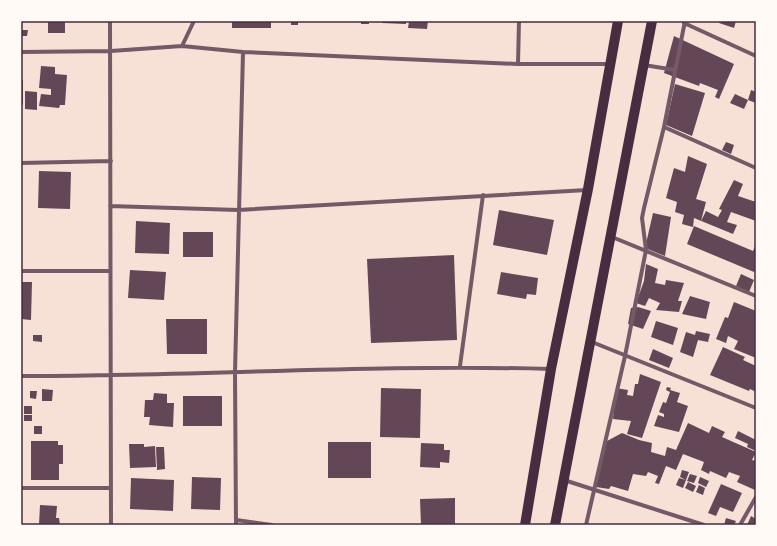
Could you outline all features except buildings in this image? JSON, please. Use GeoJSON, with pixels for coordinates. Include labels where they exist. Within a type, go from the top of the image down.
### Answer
{"type":"FeatureCollection","features":[{"type":"Feature","properties":{"kind":"main road"},"geometry":{"type":"LineString","coordinates":[[525,525],[551,369],[588,190],[618,21]]}},
{"type":"Feature","properties":{"kind":"main road"},"geometry":{"type":"LineString","coordinates":[[555,525],[592,342],[652,21]]}},
{"type":"Feature","properties":{"kind":"street"},"geometry":{"type":"LineString","coordinates":[[110,21],[111,161],[109,271],[111,525]]}},
{"type":"Feature","properties":{"kind":"street"},"geometry":{"type":"LineString","coordinates":[[182,46],[194,21]]}},
{"type":"Feature","properties":{"kind":"street"},"geometry":{"type":"LineString","coordinates":[[518,64],[519,21]]}},
{"type":"Feature","properties":{"kind":"street"},"geometry":{"type":"LineString","coordinates":[[586,525],[625,356],[646,250],[642,218],[664,127],[684,22],[756,56]]}},
{"type":"Feature","properties":{"kind":"street"},"geometry":{"type":"LineString","coordinates":[[21,52],[110,51],[182,46],[243,52],[518,64],[610,64]]}},
{"type":"Feature","properties":{"kind":"street"},"geometry":{"type":"LineString","coordinates":[[243,52],[235,372],[236,523],[272,525]]}},
{"type":"Feature","properties":{"kind":"street"},"geometry":{"type":"LineString","coordinates":[[644,65],[675,70]]}},
{"type":"Feature","properties":{"kind":"street"},"geometry":{"type":"LineString","coordinates":[[664,127],[756,168]]}},
{"type":"Feature","properties":{"kind":"street"},"geometry":{"type":"LineString","coordinates":[[21,163],[111,161]]}},
{"type":"Feature","properties":{"kind":"street"},"geometry":{"type":"LineString","coordinates":[[110,206],[238,210],[588,190]]}},
{"type":"Feature","properties":{"kind":"street"},"geometry":{"type":"LineString","coordinates":[[460,366],[483,195]]}},
{"type":"Feature","properties":{"kind":"street"},"geometry":{"type":"LineString","coordinates":[[611,236],[756,296]]}},
{"type":"Feature","properties":{"kind":"street"},"geometry":{"type":"LineString","coordinates":[[21,271],[109,271]]}},
{"type":"Feature","properties":{"kind":"street"},"geometry":{"type":"LineString","coordinates":[[592,342],[756,408]]}},
{"type":"Feature","properties":{"kind":"street"},"geometry":{"type":"LineString","coordinates":[[21,376],[110,376],[460,366],[551,369]]}},
{"type":"Feature","properties":{"kind":"street"},"geometry":{"type":"LineString","coordinates":[[564,480],[704,525]]}},
{"type":"Feature","properties":{"kind":"street"},"geometry":{"type":"LineString","coordinates":[[21,488],[111,488]]}},
{"type":"Feature","properties":{"kind":"street"},"geometry":{"type":"LineString","coordinates":[[740,525],[756,497]]}}]}
